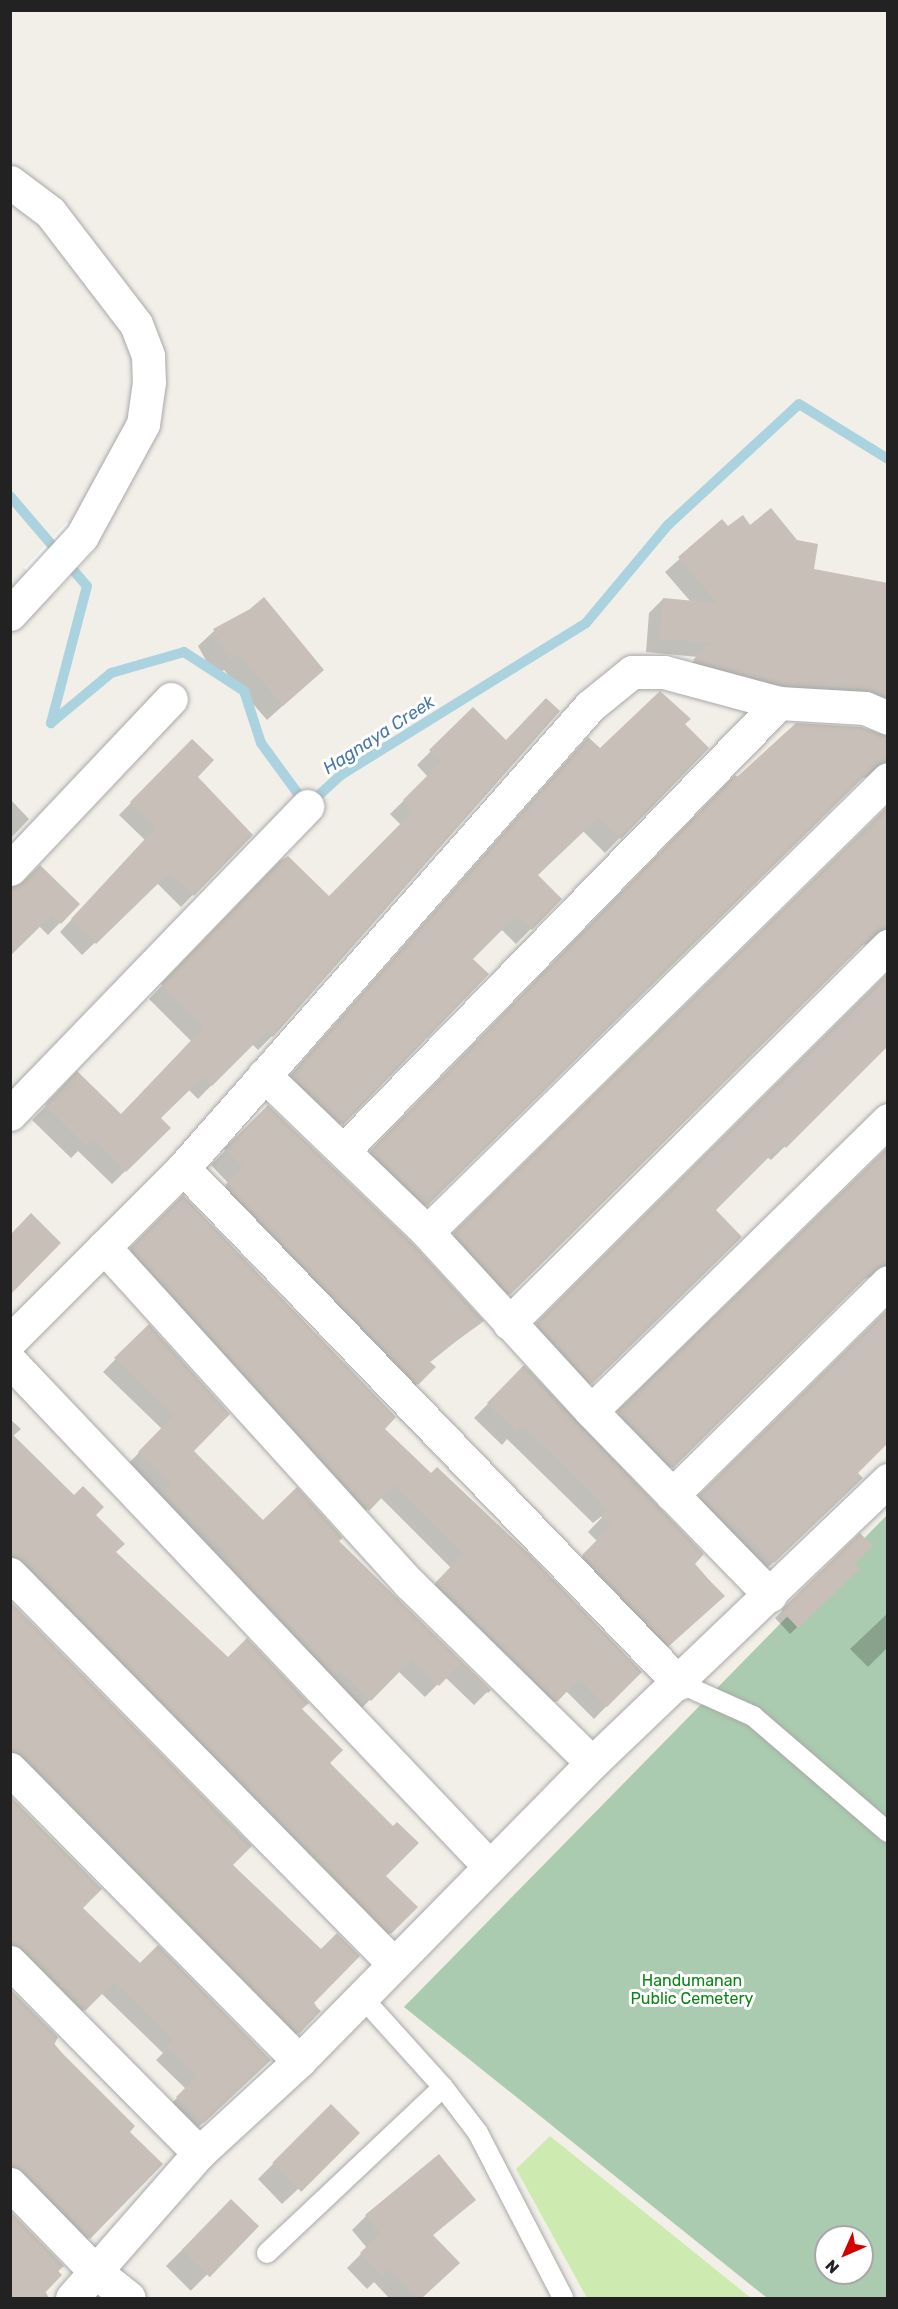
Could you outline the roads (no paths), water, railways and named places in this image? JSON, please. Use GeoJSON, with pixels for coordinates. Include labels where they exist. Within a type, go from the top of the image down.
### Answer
{"type":"FeatureCollection","features":[{"type":"Feature","properties":{"kind":"street"},"geometry":{"type":"LineString","coordinates":[[10,182],[50,212],[136,324],[148,356],[149,382],[143,424],[82,536],[10,615]]}},
{"type":"Feature","properties":{"kind":"street"},"geometry":{"type":"LineString","coordinates":[[10,1341],[183,1168],[590,706],[632,672],[664,672],[779,703],[865,708],[888,718]]}},
{"type":"Feature","properties":{"kind":"street"},"geometry":{"type":"LineString","coordinates":[[10,869],[171,699]]}},
{"type":"Feature","properties":{"kind":"street"},"geometry":{"type":"LineString","coordinates":[[344,1150],[779,703]]}},
{"type":"Feature","properties":{"kind":"street"},"geometry":{"type":"LineString","coordinates":[[427,1232],[888,779]]}},
{"type":"Feature","properties":{"kind":"street"},"geometry":{"type":"LineString","coordinates":[[10,1114],[307,806]]}},
{"type":"Feature","properties":{"kind":"street"},"geometry":{"type":"LineString","coordinates":[[509,1323],[888,946]]}},
{"type":"Feature","properties":{"kind":"street"},"geometry":{"type":"LineString","coordinates":[[264,1075],[427,1232],[591,1411],[770,1595]]}},
{"type":"Feature","properties":{"kind":"street"},"geometry":{"type":"LineString","coordinates":[[591,1411],[888,1120]]}},
{"type":"Feature","properties":{"kind":"street"},"geometry":{"type":"LineString","coordinates":[[183,1168],[679,1683]]}},
{"type":"Feature","properties":{"kind":"street"},"geometry":{"type":"LineString","coordinates":[[104,1247],[410,1584],[592,1763]]}},
{"type":"Feature","properties":{"kind":"street"},"geometry":{"type":"LineString","coordinates":[[672,1495],[888,1282]]}},
{"type":"Feature","properties":{"kind":"street"},"geometry":{"type":"LineString","coordinates":[[10,1361],[490,1867]]}},
{"type":"Feature","properties":{"kind":"street"},"geometry":{"type":"LineString","coordinates":[[72,2298],[199,2153],[299,2061],[592,1763],[679,1683],[888,1480]]}},
{"type":"Feature","properties":{"kind":"street"},"geometry":{"type":"LineString","coordinates":[[10,1574],[394,1964]]}},
{"type":"Feature","properties":{"kind":"street"},"geometry":{"type":"LineString","coordinates":[[10,1769],[299,2061]]}},
{"type":"Feature","properties":{"kind":"street"},"geometry":{"type":"LineString","coordinates":[[10,1962],[199,2153]]}},
{"type":"Feature","properties":{"kind":"street"},"geometry":{"type":"LineString","coordinates":[[10,2184],[95,2271],[129,2298]]}},
{"type":"Feature","properties":{"kind":"lane"},"geometry":{"type":"LineString","coordinates":[[679,1683],[753,1716],[888,1832]]}},
{"type":"Feature","properties":{"kind":"lane"},"geometry":{"type":"LineString","coordinates":[[361,1996],[443,2087],[478,2133],[563,2298]]}},
{"type":"Feature","properties":{"kind":"lane"},"geometry":{"type":"LineString","coordinates":[[267,2253],[443,2087]]}},
{"type":"Feature","properties":{"kind":"waterway","name":"Hagnaya Creek"},"geometry":{"type":"LineString","coordinates":[[10,496],[87,586],[51,723],[111,673],[184,652],[244,691],[261,743],[307,806],[341,775],[586,623],[668,525],[799,404],[888,459]]}},
{"type":"Feature","properties":{"kind":"park label","name":"Handumanan Public Cemetery"},"geometry":{"type":"Point","coordinates":[692,1990]}}]}
